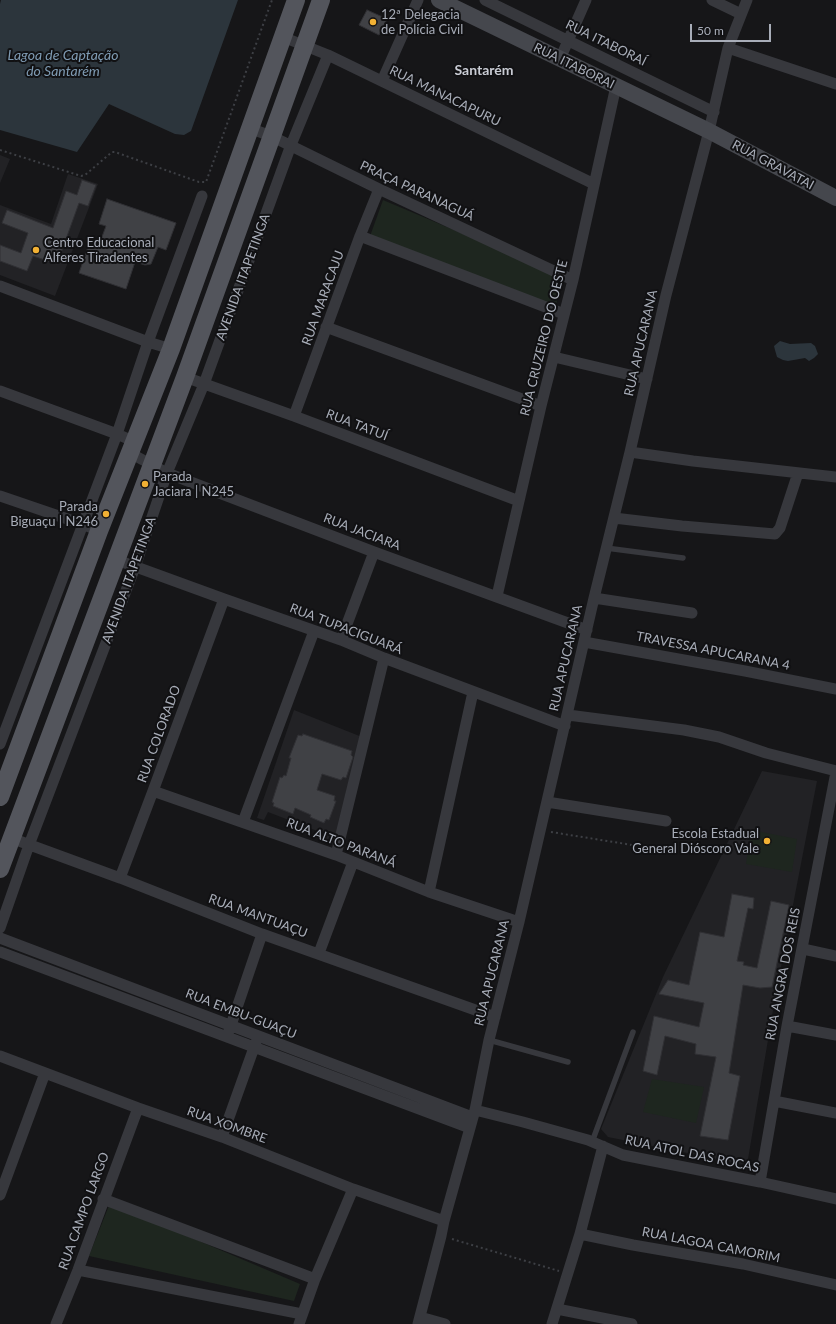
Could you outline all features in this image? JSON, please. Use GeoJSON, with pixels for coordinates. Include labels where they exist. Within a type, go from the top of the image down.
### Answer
{"type":"FeatureCollection","features":[{"type":"Feature","properties":{"kind":"main road"},"geometry":{"type":"LineString","coordinates":[[0,797],[99,531],[171,349],[296,0]]}},
{"type":"Feature","properties":{"kind":"main road","name":"AVENIDA ITAPETINGA"},"geometry":{"type":"LineString","coordinates":[[0,869],[185,377],[321,0]]}},
{"type":"Feature","properties":{"kind":"main road"},"geometry":{"type":"LineString","coordinates":[[24,733],[48,742]]}},
{"type":"Feature","properties":{"kind":"street"},"geometry":{"type":"LineString","coordinates":[[382,80],[418,0]]}},
{"type":"Feature","properties":{"kind":"street","name":"RUA ITABORAI"},"geometry":{"type":"LineString","coordinates":[[439,0],[709,131]]}},
{"type":"Feature","properties":{"kind":"street","name":"RUA ITABORAÍ"},"geometry":{"type":"LineString","coordinates":[[485,0],[714,112]]}},
{"type":"Feature","properties":{"kind":"street"},"geometry":{"type":"LineString","coordinates":[[560,59],[586,0]]}},
{"type":"Feature","properties":{"kind":"street"},"geometry":{"type":"LineString","coordinates":[[712,0],[741,14]]}},
{"type":"Feature","properties":{"kind":"street","name":"RUA APUCARANA"},"geometry":{"type":"LineString","coordinates":[[419,1320],[444,1221],[473,1118],[489,1040],[519,922],[666,295],[714,112],[728,48],[747,0]]}},
{"type":"Feature","properties":{"kind":"street","name":"RUA MANACAPURU"},"geometry":{"type":"LineString","coordinates":[[283,36],[305,44],[382,80],[594,184]]}},
{"type":"Feature","properties":{"kind":"street"},"geometry":{"type":"LineString","coordinates":[[728,48],[836,84]]}},
{"type":"Feature","properties":{"kind":"street","name":"AVENIDA ITAPETINGA"},"geometry":{"type":"LineString","coordinates":[[0,928],[29,845],[135,567],[168,473],[204,384],[291,145],[328,55]]}},
{"type":"Feature","properties":{"kind":"street","name":"RUA CRUZEIRO DO OESTE"},"geometry":{"type":"LineString","coordinates":[[497,596],[541,406],[573,280],[616,86]]}},
{"type":"Feature","properties":{"kind":"street","name":"PRAÇA PARANAGUÁ"},"geometry":{"type":"LineString","coordinates":[[249,128],[291,145],[379,189],[573,280]]}},
{"type":"Feature","properties":{"kind":"street","name":"RUA GRAVATAI"},"geometry":{"type":"LineString","coordinates":[[709,131],[836,198]]}},
{"type":"Feature","properties":{"kind":"street","name":"RUA MARACAJU"},"geometry":{"type":"LineString","coordinates":[[294,416],[360,236],[379,189]]}},
{"type":"Feature","properties":{"kind":"street"},"geometry":{"type":"LineString","coordinates":[[0,744],[116,434],[202,196]]}},
{"type":"Feature","properties":{"kind":"street"},"geometry":{"type":"LineString","coordinates":[[360,236],[564,314]]}},
{"type":"Feature","properties":{"kind":"street"},"geometry":{"type":"LineString","coordinates":[[0,286],[148,342],[171,349]]}},
{"type":"Feature","properties":{"kind":"street"},"geometry":{"type":"LineString","coordinates":[[326,327],[541,406]]}},
{"type":"Feature","properties":{"kind":"street"},"geometry":{"type":"LineString","coordinates":[[554,357],[647,378]]}},
{"type":"Feature","properties":{"kind":"street","name":"RUA TATUÍ"},"geometry":{"type":"LineString","coordinates":[[185,377],[294,416],[519,501]]}},
{"type":"Feature","properties":{"kind":"street","name":"RUA JACIARA"},"geometry":{"type":"LineString","coordinates":[[0,391],[116,434],[152,466],[168,473],[374,552],[587,630]]}},
{"type":"Feature","properties":{"kind":"street"},"geometry":{"type":"LineString","coordinates":[[630,452],[693,461],[836,477]]}},
{"type":"Feature","properties":{"kind":"street"},"geometry":{"type":"LineString","coordinates":[[614,518],[772,534],[777,532],[780,528],[798,473]]}},
{"type":"Feature","properties":{"kind":"street"},"geometry":{"type":"LineString","coordinates":[[0,496],[99,531]]}},
{"type":"Feature","properties":{"kind":"street"},"geometry":{"type":"LineString","coordinates":[[341,640],[374,552]]}},
{"type":"Feature","properties":{"kind":"street","name":"RUA TUPACIGUARÁ"},"geometry":{"type":"LineString","coordinates":[[117,560],[341,640],[384,658],[565,726]]}},
{"type":"Feature","properties":{"kind":"street"},"geometry":{"type":"LineString","coordinates":[[594,598],[692,613]]}},
{"type":"Feature","properties":{"kind":"street","name":"RUA COLORADO"},"geometry":{"type":"LineString","coordinates":[[120,878],[224,599]]}},
{"type":"Feature","properties":{"kind":"street"},"geometry":{"type":"LineString","coordinates":[[243,822],[314,631]]}},
{"type":"Feature","properties":{"kind":"street","name":"TRAVESSA APUCARANA 4"},"geometry":{"type":"LineString","coordinates":[[584,642],[836,689]]}},
{"type":"Feature","properties":{"kind":"street"},"geometry":{"type":"LineString","coordinates":[[336,855],[384,658]]}},
{"type":"Feature","properties":{"kind":"street"},"geometry":{"type":"LineString","coordinates":[[429,892],[473,692]]}},
{"type":"Feature","properties":{"kind":"street"},"geometry":{"type":"LineString","coordinates":[[568,714],[684,730],[719,737],[766,753],[836,772]]}},
{"type":"Feature","properties":{"kind":"street","name":"RUA ANGRA DOS REIS"},"geometry":{"type":"LineString","coordinates":[[760,1182],[787,1026],[836,772]]}},
{"type":"Feature","properties":{"kind":"street","name":"RUA ALTO PARANÁ"},"geometry":{"type":"LineString","coordinates":[[153,791],[336,855],[429,892],[519,922]]}},
{"type":"Feature","properties":{"kind":"street"},"geometry":{"type":"LineString","coordinates":[[547,802],[666,821]]}},
{"type":"Feature","properties":{"kind":"street","name":"RUA MANTUAÇU"},"geometry":{"type":"LineString","coordinates":[[11,838],[120,878],[262,934],[319,953],[495,1017]]}},
{"type":"Feature","properties":{"kind":"street"},"geometry":{"type":"LineString","coordinates":[[319,953],[354,862]]}},
{"type":"Feature","properties":{"kind":"street"},"geometry":{"type":"LineString","coordinates":[[227,1037],[262,934]]}},
{"type":"Feature","properties":{"kind":"street","name":"RUA EMBU-GUAÇU"},"geometry":{"type":"LineString","coordinates":[[0,938],[473,1118]]}},
{"type":"Feature","properties":{"kind":"street"},"geometry":{"type":"LineString","coordinates":[[802,949],[836,956]]}},
{"type":"Feature","properties":{"kind":"street","name":"RUA EMBU-GUAÇU"},"geometry":{"type":"LineString","coordinates":[[0,952],[254,1047],[473,1118]]}},
{"type":"Feature","properties":{"kind":"street"},"geometry":{"type":"LineString","coordinates":[[787,1026],[836,1035]]}},
{"type":"Feature","properties":{"kind":"street"},"geometry":{"type":"LineString","coordinates":[[222,1137],[258,1035]]}},
{"type":"Feature","properties":{"kind":"street","name":"RUA XOMBRE"},"geometry":{"type":"LineString","coordinates":[[0,1056],[138,1108],[222,1137],[353,1189],[444,1221]]}},
{"type":"Feature","properties":{"kind":"street"},"geometry":{"type":"LineString","coordinates":[[0,1195],[45,1073]]}},
{"type":"Feature","properties":{"kind":"street"},"geometry":{"type":"LineString","coordinates":[[774,1101],[836,1113]]}},
{"type":"Feature","properties":{"kind":"street","name":"RUA CAMPO LARGO"},"geometry":{"type":"LineString","coordinates":[[56,1324],[78,1270],[103,1199],[138,1108]]}},
{"type":"Feature","properties":{"kind":"street","name":"RUA ATOL DAS ROCAS"},"geometry":{"type":"LineString","coordinates":[[473,1118],[523,1122],[592,1142],[623,1155],[760,1182],[836,1199]]}},
{"type":"Feature","properties":{"kind":"street"},"geometry":{"type":"LineString","coordinates":[[552,1324],[580,1234],[603,1146]]}},
{"type":"Feature","properties":{"kind":"street"},"geometry":{"type":"LineString","coordinates":[[78,1270],[300,1319],[315,1279],[353,1189]]}},
{"type":"Feature","properties":{"kind":"street"},"geometry":{"type":"LineString","coordinates":[[103,1199],[315,1279]]}},
{"type":"Feature","properties":{"kind":"street","name":"RUA LAGOA CAMORIM"},"geometry":{"type":"LineString","coordinates":[[580,1234],[742,1264],[836,1285]]}},
{"type":"Feature","properties":{"kind":"street"},"geometry":{"type":"LineString","coordinates":[[557,1309],[632,1324]]}},
{"type":"Feature","properties":{"kind":"street"},"geometry":{"type":"LineString","coordinates":[[419,1320],[445,1324]]}},
{"type":"Feature","properties":{"kind":"lane"},"geometry":{"type":"LineString","coordinates":[[606,548],[683,558]]}},
{"type":"Feature","properties":{"kind":"lane"},"geometry":{"type":"LineString","coordinates":[[592,1142],[633,1032]]}},
{"type":"Feature","properties":{"kind":"lane"},"geometry":{"type":"LineString","coordinates":[[489,1040],[568,1062]]}},
{"type":"Feature","properties":{"kind":"path"},"geometry":{"type":"LineString","coordinates":[[0,150],[81,176],[86,175],[112,152],[115,152],[199,182],[206,182],[272,0]]}},
{"type":"Feature","properties":{"kind":"path"},"geometry":{"type":"LineString","coordinates":[[540,830],[676,852]]}},
{"type":"Feature","properties":{"kind":"path"},"geometry":{"type":"LineString","coordinates":[[441,1236],[568,1274]]}},
{"type":"Feature","properties":{"kind":"shaded area"},"geometry":{"type":"Polygon","coordinates":[[[0,155],[10,159],[0,183],[0,155]]]}},
{"type":"Feature","properties":{"kind":"shaded area","name":"Centro Educacional Alferes Tiradentes"},"geometry":{"type":"Polygon","coordinates":[[[68,174],[98,184],[55,296],[0,275],[0,205],[51,224],[68,174]]]}},
{"type":"Feature","properties":{"kind":"shaded area"},"geometry":{"type":"Polygon","coordinates":[[[383,200],[563,276],[556,306],[369,239],[383,200]]]}},
{"type":"Feature","properties":{"kind":"shaded area"},"geometry":{"type":"Polygon","coordinates":[[[294,710],[362,737],[334,845],[323,841],[325,834],[268,812],[264,820],[257,818],[294,710]]]}},
{"type":"Feature","properties":{"kind":"shaded area"},"geometry":{"type":"Polygon","coordinates":[[[762,771],[817,781],[775,998],[747,1165],[608,1137],[601,1129],[663,977],[762,771]]]}},
{"type":"Feature","properties":{"kind":"shaded area"},"geometry":{"type":"Polygon","coordinates":[[[751,830],[797,839],[792,872],[746,864],[751,830]]]}},
{"type":"Feature","properties":{"kind":"shaded area"},"geometry":{"type":"Polygon","coordinates":[[[652,1079],[704,1087],[696,1123],[643,1112],[652,1079]]]}},
{"type":"Feature","properties":{"kind":"shaded area"},"geometry":{"type":"Polygon","coordinates":[[[110,1203],[300,1284],[294,1301],[89,1256],[110,1203]]]}},
{"type":"Feature","properties":{"kind":"water","name":"Lagoa de Captação do Santarém"},"geometry":{"type":"Polygon","coordinates":[[[1,0],[238,0],[191,131],[184,135],[175,134],[109,104],[77,152],[0,130],[1,0]]]}},
{"type":"Feature","properties":{"kind":"water"},"geometry":{"type":"Polygon","coordinates":[[[780,341],[790,344],[811,343],[815,346],[818,354],[809,361],[805,358],[788,361],[783,360],[777,357],[774,346],[780,341]]]}},
{"type":"Feature","properties":{"kind":"building","name":"12ª Delegacia de Polícia Civil"},"geometry":{"type":"Polygon","coordinates":[[[367,10],[387,19],[379,35],[359,25],[367,10]]]}},
{"type":"Feature","properties":{"kind":"building"},"geometry":{"type":"Polygon","coordinates":[[[82,180],[96,185],[88,206],[79,203],[57,264],[33,256],[27,271],[0,261],[0,245],[21,253],[28,233],[2,223],[7,210],[53,228],[66,191],[77,195],[82,180]]]}},
{"type":"Feature","properties":{"kind":"building"},"geometry":{"type":"Polygon","coordinates":[[[107,199],[176,223],[166,250],[158,247],[151,264],[145,265],[135,262],[126,289],[79,273],[90,241],[99,245],[106,226],[99,224],[107,199]]]}},
{"type":"Feature","properties":{"kind":"building"},"geometry":{"type":"Polygon","coordinates":[[[303,734],[352,751],[351,755],[353,757],[346,778],[343,777],[341,780],[322,774],[317,790],[335,796],[334,801],[336,801],[329,820],[326,819],[324,823],[295,808],[293,814],[273,806],[274,803],[272,802],[280,777],[282,778],[284,775],[286,776],[291,758],[289,758],[298,735],[302,736],[303,734]]]}},
{"type":"Feature","properties":{"kind":"building"},"geometry":{"type":"Polygon","coordinates":[[[732,894],[754,898],[753,909],[748,908],[737,961],[744,962],[743,965],[757,968],[771,901],[789,905],[772,987],[760,988],[743,985],[729,1073],[740,1076],[728,1140],[700,1136],[716,1057],[695,1054],[696,1044],[665,1036],[657,1075],[643,1071],[654,1016],[699,1027],[704,1003],[659,994],[668,980],[689,985],[700,932],[724,937],[732,894]]]}},
{"type":"Feature","properties":{"kind":"place","name":"12ª Delegacia de Polícia Civil"},"geometry":{"type":"Point","coordinates":[373,22]}},
{"type":"Feature","properties":{"kind":"place","name":"Centro Educacional Alferes Tiradentes"},"geometry":{"type":"Point","coordinates":[36,250]}},
{"type":"Feature","properties":{"kind":"place","name":"Parada Jaciara | N245"},"geometry":{"type":"Point","coordinates":[145,484]}},
{"type":"Feature","properties":{"kind":"place","name":"Parada Biguaçu | N246"},"geometry":{"type":"Point","coordinates":[106,514]}},
{"type":"Feature","properties":{"kind":"place","name":"Escola Estadual General Dióscoro Vale"},"geometry":{"type":"Point","coordinates":[767,841]}},
{"type":"Feature","properties":{"kind":"district","name":"Santarém"},"geometry":{"type":"Point","coordinates":[484,70]}}]}
